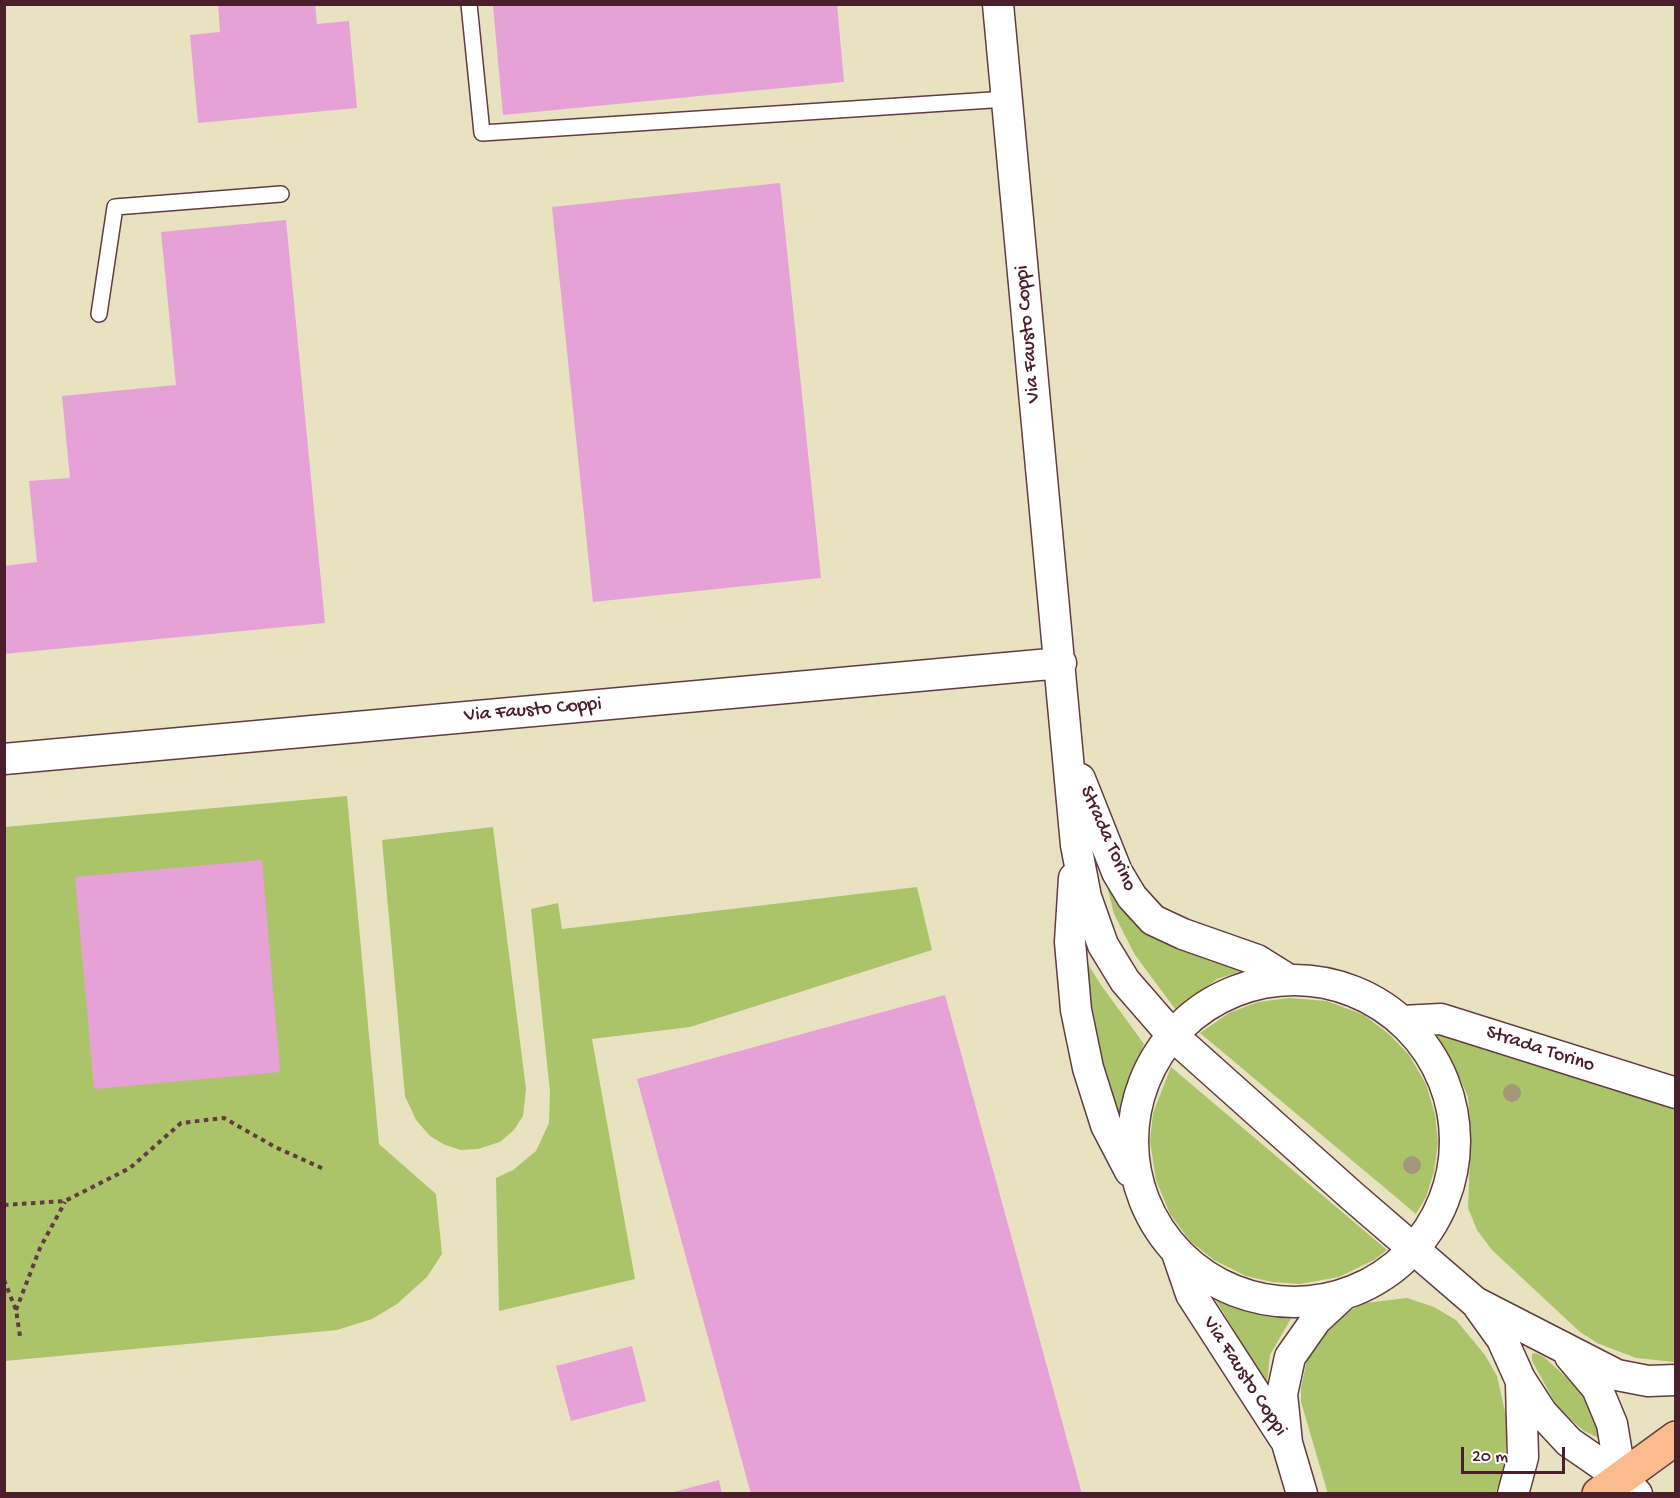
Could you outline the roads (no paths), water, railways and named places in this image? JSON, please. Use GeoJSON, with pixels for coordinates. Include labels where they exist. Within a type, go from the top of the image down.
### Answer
{"type":"FeatureCollection","features":[{"type":"Feature","properties":{"kind":"main road"},"geometry":{"type":"LineString","coordinates":[[1619,1488],[1676,1438]]}},
{"type":"Feature","properties":{"kind":"street","name":"Via Fausto Coppi"},"geometry":{"type":"LineString","coordinates":[[998,4],[1061,663],[1076,845],[1086,897],[1104,945],[1125,981],[1172,1035],[1475,1302],[1502,1339],[1520,1379],[1542,1413],[1569,1443],[1619,1488]]}},
{"type":"Feature","properties":{"kind":"street","name":"Via Fausto Coppi"},"geometry":{"type":"LineString","coordinates":[[4,759],[1061,663]]}},
{"type":"Feature","properties":{"kind":"street","name":"Strada Torino"},"geometry":{"type":"LineString","coordinates":[[1068,748],[1117,872],[1132,897],[1153,920],[1183,934],[1257,960],[1288,980]]}},
{"type":"Feature","properties":{"kind":"street","name":"Via Fausto Coppi"},"geometry":{"type":"LineString","coordinates":[[1076,845],[1070,942],[1076,1010],[1088,1068],[1106,1125],[1138,1185],[1155,1224],[1177,1253],[1205,1275],[1239,1293],[1269,1300],[1302,1302],[1344,1294],[1383,1275],[1414,1249],[1443,1204],[1452,1176],[1456,1143],[1453,1111],[1443,1077],[1424,1044],[1402,1021],[1373,1000],[1331,984],[1288,980],[1254,985],[1222,996],[1197,1012],[1172,1035],[1155,1057],[1143,1083],[1135,1109],[1132,1141],[1138,1185]]}},
{"type":"Feature","properties":{"kind":"street","name":"Strada Torino"},"geometry":{"type":"LineString","coordinates":[[1402,1021],[1441,1018],[1676,1093]]}},
{"type":"Feature","properties":{"kind":"street","name":"Via Fausto Coppi"},"geometry":{"type":"LineString","coordinates":[[1177,1253],[1191,1294],[1287,1443]]}},
{"type":"Feature","properties":{"kind":"street","name":"Via Fausto Coppi"},"geometry":{"type":"LineString","coordinates":[[1287,1443],[1282,1394],[1290,1357],[1316,1320],[1344,1294]]}},
{"type":"Feature","properties":{"kind":"street","name":"Via Fausto Coppi"},"geometry":{"type":"LineString","coordinates":[[1475,1302],[1617,1375],[1648,1381],[1676,1380]]}},
{"type":"Feature","properties":{"kind":"street","name":"Via Fausto Coppi"},"geometry":{"type":"LineString","coordinates":[[1564,1349],[1597,1388],[1612,1424],[1619,1488]]}},
{"type":"Feature","properties":{"kind":"street","name":"Via Fausto Coppi"},"geometry":{"type":"LineString","coordinates":[[1513,1494],[1523,1457],[1520,1379]]}},
{"type":"Feature","properties":{"kind":"street"},"geometry":{"type":"LineString","coordinates":[[1287,1443],[1302,1494]]}},
{"type":"Feature","properties":{"kind":"lane"},"geometry":{"type":"LineString","coordinates":[[469,4],[482,133],[1007,99]]}},
{"type":"Feature","properties":{"kind":"lane"},"geometry":{"type":"LineString","coordinates":[[99,314],[116,207],[281,194]]}}]}
